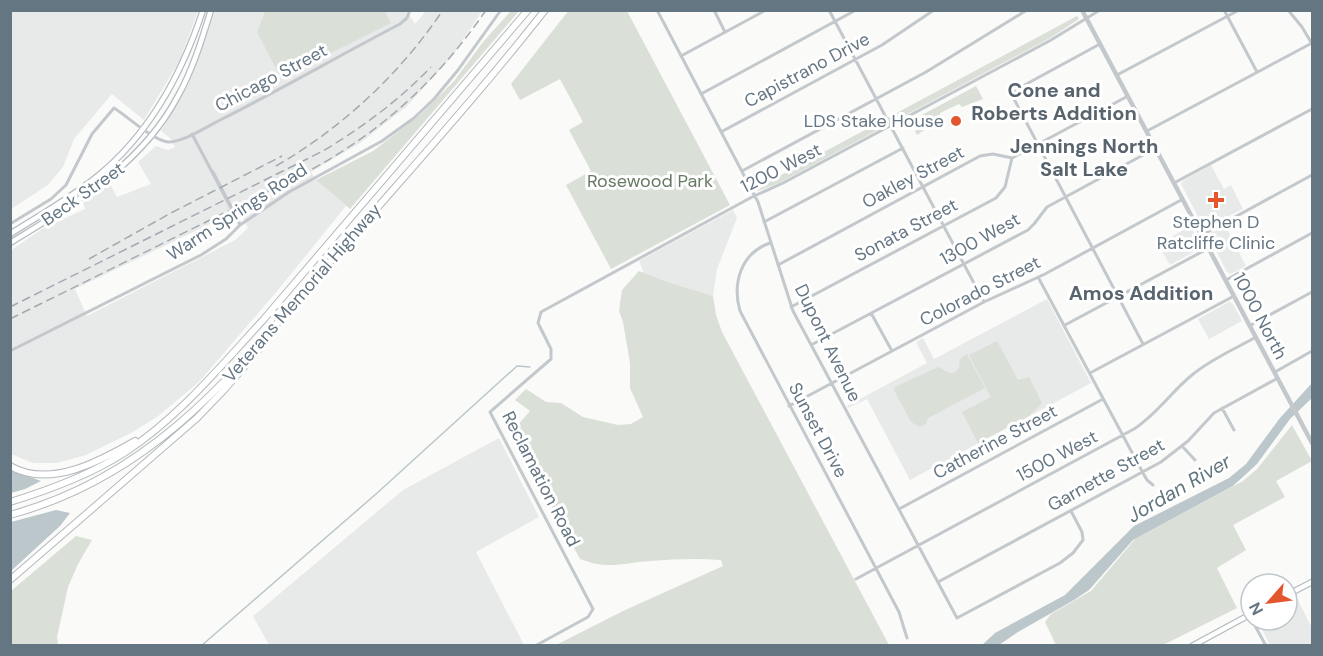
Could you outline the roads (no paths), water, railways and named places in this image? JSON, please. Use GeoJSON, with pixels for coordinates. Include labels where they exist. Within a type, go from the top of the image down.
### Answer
{"type":"FeatureCollection","features":[{"type":"Feature","properties":{"kind":"highway","name":"Veterans Memorial Highway"},"geometry":{"type":"LineString","coordinates":[[10,515],[92,483],[125,465],[154,446],[212,396],[460,114],[546,10]]}},
{"type":"Feature","properties":{"kind":"highway","name":"Veterans Memorial Highway"},"geometry":{"type":"LineString","coordinates":[[10,502],[81,476],[123,453],[159,427],[221,367],[264,319],[526,12]]}},
{"type":"Feature","properties":{"kind":"highway"},"geometry":{"type":"LineString","coordinates":[[10,580],[149,461],[214,401],[272,334],[284,314]]}},
{"type":"Feature","properties":{"kind":"highway"},"geometry":{"type":"LineString","coordinates":[[10,466],[37,475],[62,473],[83,466],[159,427]]}},
{"type":"Feature","properties":{"kind":"main road","name":"Beck Street"},"geometry":{"type":"LineString","coordinates":[[10,234],[99,176],[144,129],[177,78],[203,10]]}},
{"type":"Feature","properties":{"kind":"main road","name":"Beck Street"},"geometry":{"type":"LineString","coordinates":[[10,243],[98,188],[129,162],[153,136],[183,86],[211,10]]}},
{"type":"Feature","properties":{"kind":"main road"},"geometry":{"type":"LineString","coordinates":[[1192,645],[1239,623]]}},
{"type":"Feature","properties":{"kind":"street","name":"Chicago Street"},"geometry":{"type":"LineString","coordinates":[[153,136],[166,142],[192,134],[400,24],[407,18],[410,10]]}},
{"type":"Feature","properties":{"kind":"street","name":"Warm Springs Road"},"geometry":{"type":"LineString","coordinates":[[10,351],[187,263],[226,239],[240,225],[295,188],[382,141],[414,118],[434,99],[501,10]]}},
{"type":"Feature","properties":{"kind":"street","name":"Dupont Avenue"},"geometry":{"type":"LineString","coordinates":[[657,10],[755,195],[791,307],[957,618],[1060,563],[1073,553],[1083,540],[1082,532],[1071,511]]}},
{"type":"Feature","properties":{"kind":"street"},"geometry":{"type":"LineString","coordinates":[[714,10],[725,32]]}},
{"type":"Feature","properties":{"kind":"street"},"geometry":{"type":"LineString","coordinates":[[681,56],[766,10]]}},
{"type":"Feature","properties":{"kind":"street"},"geometry":{"type":"LineString","coordinates":[[829,10],[984,302]]}},
{"type":"Feature","properties":{"kind":"street"},"geometry":{"type":"LineString","coordinates":[[701,94],[856,10]]}},
{"type":"Feature","properties":{"kind":"street","name":"Capistrano Drive"},"geometry":{"type":"LineString","coordinates":[[721,132],[896,37],[934,10]]}},
{"type":"Feature","properties":{"kind":"street"},"geometry":{"type":"LineString","coordinates":[[742,171],[934,67],[1027,10]]}},
{"type":"Feature","properties":{"kind":"street","name":"1000 North"},"geometry":{"type":"LineString","coordinates":[[1082,10],[1312,443]]}},
{"type":"Feature","properties":{"kind":"street","name":"1200 West"},"geometry":{"type":"LineString","coordinates":[[539,316],[543,310],[755,195],[783,183],[1051,40],[1100,10]]}},
{"type":"Feature","properties":{"kind":"street"},"geometry":{"type":"LineString","coordinates":[[1224,10],[1257,73]]}},
{"type":"Feature","properties":{"kind":"street"},"geometry":{"type":"LineString","coordinates":[[1117,75],[1239,10]]}},
{"type":"Feature","properties":{"kind":"street"},"geometry":{"type":"LineString","coordinates":[[1147,132],[1312,44],[1288,10]]}},
{"type":"Feature","properties":{"kind":"street"},"geometry":{"type":"LineString","coordinates":[[1100,44],[1017,89],[1014,99],[1143,344]]}},
{"type":"Feature","properties":{"kind":"street"},"geometry":{"type":"LineString","coordinates":[[1012,158],[1128,96]]}},
{"type":"Feature","properties":{"kind":"street"},"geometry":{"type":"LineString","coordinates":[[10,224],[51,199],[66,185],[92,134],[114,108],[153,136]]}},
{"type":"Feature","properties":{"kind":"street"},"geometry":{"type":"LineString","coordinates":[[1174,183],[1312,109]]}},
{"type":"Feature","properties":{"kind":"street"},"geometry":{"type":"LineString","coordinates":[[192,134],[240,225]]}},
{"type":"Feature","properties":{"kind":"street"},"geometry":{"type":"LineString","coordinates":[[764,222],[903,148]]}},
{"type":"Feature","properties":{"kind":"street","name":"1300 West"},"geometry":{"type":"LineString","coordinates":[[811,345],[1028,230],[1045,209],[1156,148]]}},
{"type":"Feature","properties":{"kind":"street","name":"Oakley Street"},"geometry":{"type":"LineString","coordinates":[[778,265],[983,155],[993,154],[1012,158]]}},
{"type":"Feature","properties":{"kind":"street","name":"Sonata Street"},"geometry":{"type":"LineString","coordinates":[[791,307],[1000,194],[1006,184],[1012,158]]}},
{"type":"Feature","properties":{"kind":"street"},"geometry":{"type":"LineString","coordinates":[[1202,234],[1312,175]]}},
{"type":"Feature","properties":{"kind":"street","name":"Colorado Street"},"geometry":{"type":"LineString","coordinates":[[789,406],[984,302],[1038,277],[1183,200]]}},
{"type":"Feature","properties":{"kind":"street"},"geometry":{"type":"LineString","coordinates":[[1226,280],[1312,233]]}},
{"type":"Feature","properties":{"kind":"street","name":"Sunset Drive"},"geometry":{"type":"LineString","coordinates":[[771,243],[757,249],[745,262],[739,277],[737,300],[744,322],[901,616],[907,638]]}},
{"type":"Feature","properties":{"kind":"street"},"geometry":{"type":"LineString","coordinates":[[1064,325],[1209,248]]}},
{"type":"Feature","properties":{"kind":"street"},"geometry":{"type":"LineString","coordinates":[[1038,277],[1143,473],[1153,485]]}},
{"type":"Feature","properties":{"kind":"street"},"geometry":{"type":"LineString","coordinates":[[1250,326],[1312,292]]}},
{"type":"Feature","properties":{"kind":"street"},"geometry":{"type":"LineString","coordinates":[[1090,373],[1234,296]]}},
{"type":"Feature","properties":{"kind":"street"},"geometry":{"type":"LineString","coordinates":[[871,313],[892,351]]}},
{"type":"Feature","properties":{"kind":"street","name":"Reclamation Road"},"geometry":{"type":"LineString","coordinates":[[536,645],[588,617],[593,609],[490,412],[551,359],[551,349],[538,323],[539,316]]}},
{"type":"Feature","properties":{"kind":"street","name":"1500 West"},"geometry":{"type":"LineString","coordinates":[[856,579],[1123,436],[1156,413],[1197,371],[1256,338]]}},
{"type":"Feature","properties":{"kind":"street"},"geometry":{"type":"LineString","coordinates":[[1275,372],[1312,351]]}},
{"type":"Feature","properties":{"kind":"street","name":"Garnette Street"},"geometry":{"type":"LineString","coordinates":[[938,582],[1168,458],[1210,416],[1278,378]]}},
{"type":"Feature","properties":{"kind":"street","name":"Catherine Street"},"geometry":{"type":"LineString","coordinates":[[898,509],[1103,399]]}},
{"type":"Feature","properties":{"kind":"street"},"geometry":{"type":"LineString","coordinates":[[1222,408],[1234,430]]}},
{"type":"Feature","properties":{"kind":"street"},"geometry":{"type":"LineString","coordinates":[[1182,446],[1195,460]]}},
{"type":"Feature","properties":{"kind":"waterway"},"geometry":{"type":"LineString","coordinates":[[201,646],[376,494],[517,366],[530,367]]}},
{"type":"Feature","properties":{"kind":"railway"},"geometry":{"type":"LineString","coordinates":[[276,166],[324,135],[368,98],[408,56],[443,10]]}},
{"type":"Feature","properties":{"kind":"railway"},"geometry":{"type":"LineString","coordinates":[[10,319],[299,176],[354,144],[426,84],[447,61],[486,10]]}},
{"type":"Feature","properties":{"kind":"railway"},"geometry":{"type":"LineString","coordinates":[[10,307],[323,151],[380,113],[431,67]]}},
{"type":"Feature","properties":{"kind":"railway"},"geometry":{"type":"LineString","coordinates":[[89,259],[169,214],[282,156]]}},
{"type":"Feature","properties":{"kind":"place","name":"LDS Stake House"},"geometry":{"type":"Point","coordinates":[956,121]}},
{"type":"Feature","properties":{"kind":"place","name":"Stephen D Ratcliffe Clinic"},"geometry":{"type":"Point","coordinates":[1216,200]}},
{"type":"Feature","properties":{"kind":"district","name":"Cone and Roberts Addition"},"geometry":{"type":"Point","coordinates":[1054,102]}},
{"type":"Feature","properties":{"kind":"district","name":"Jennings North Salt Lake"},"geometry":{"type":"Point","coordinates":[1084,158]}},
{"type":"Feature","properties":{"kind":"district","name":"Amos Addition"},"geometry":{"type":"Point","coordinates":[1141,293]}},
{"type":"Feature","properties":{"kind":"park label","name":"Rosewood Park"},"geometry":{"type":"Point","coordinates":[650,181]}},
{"type":"Feature","properties":{"kind":"water label","name":"Jordan River"},"geometry":{"type":"Point","coordinates":[1179,488]}}]}
